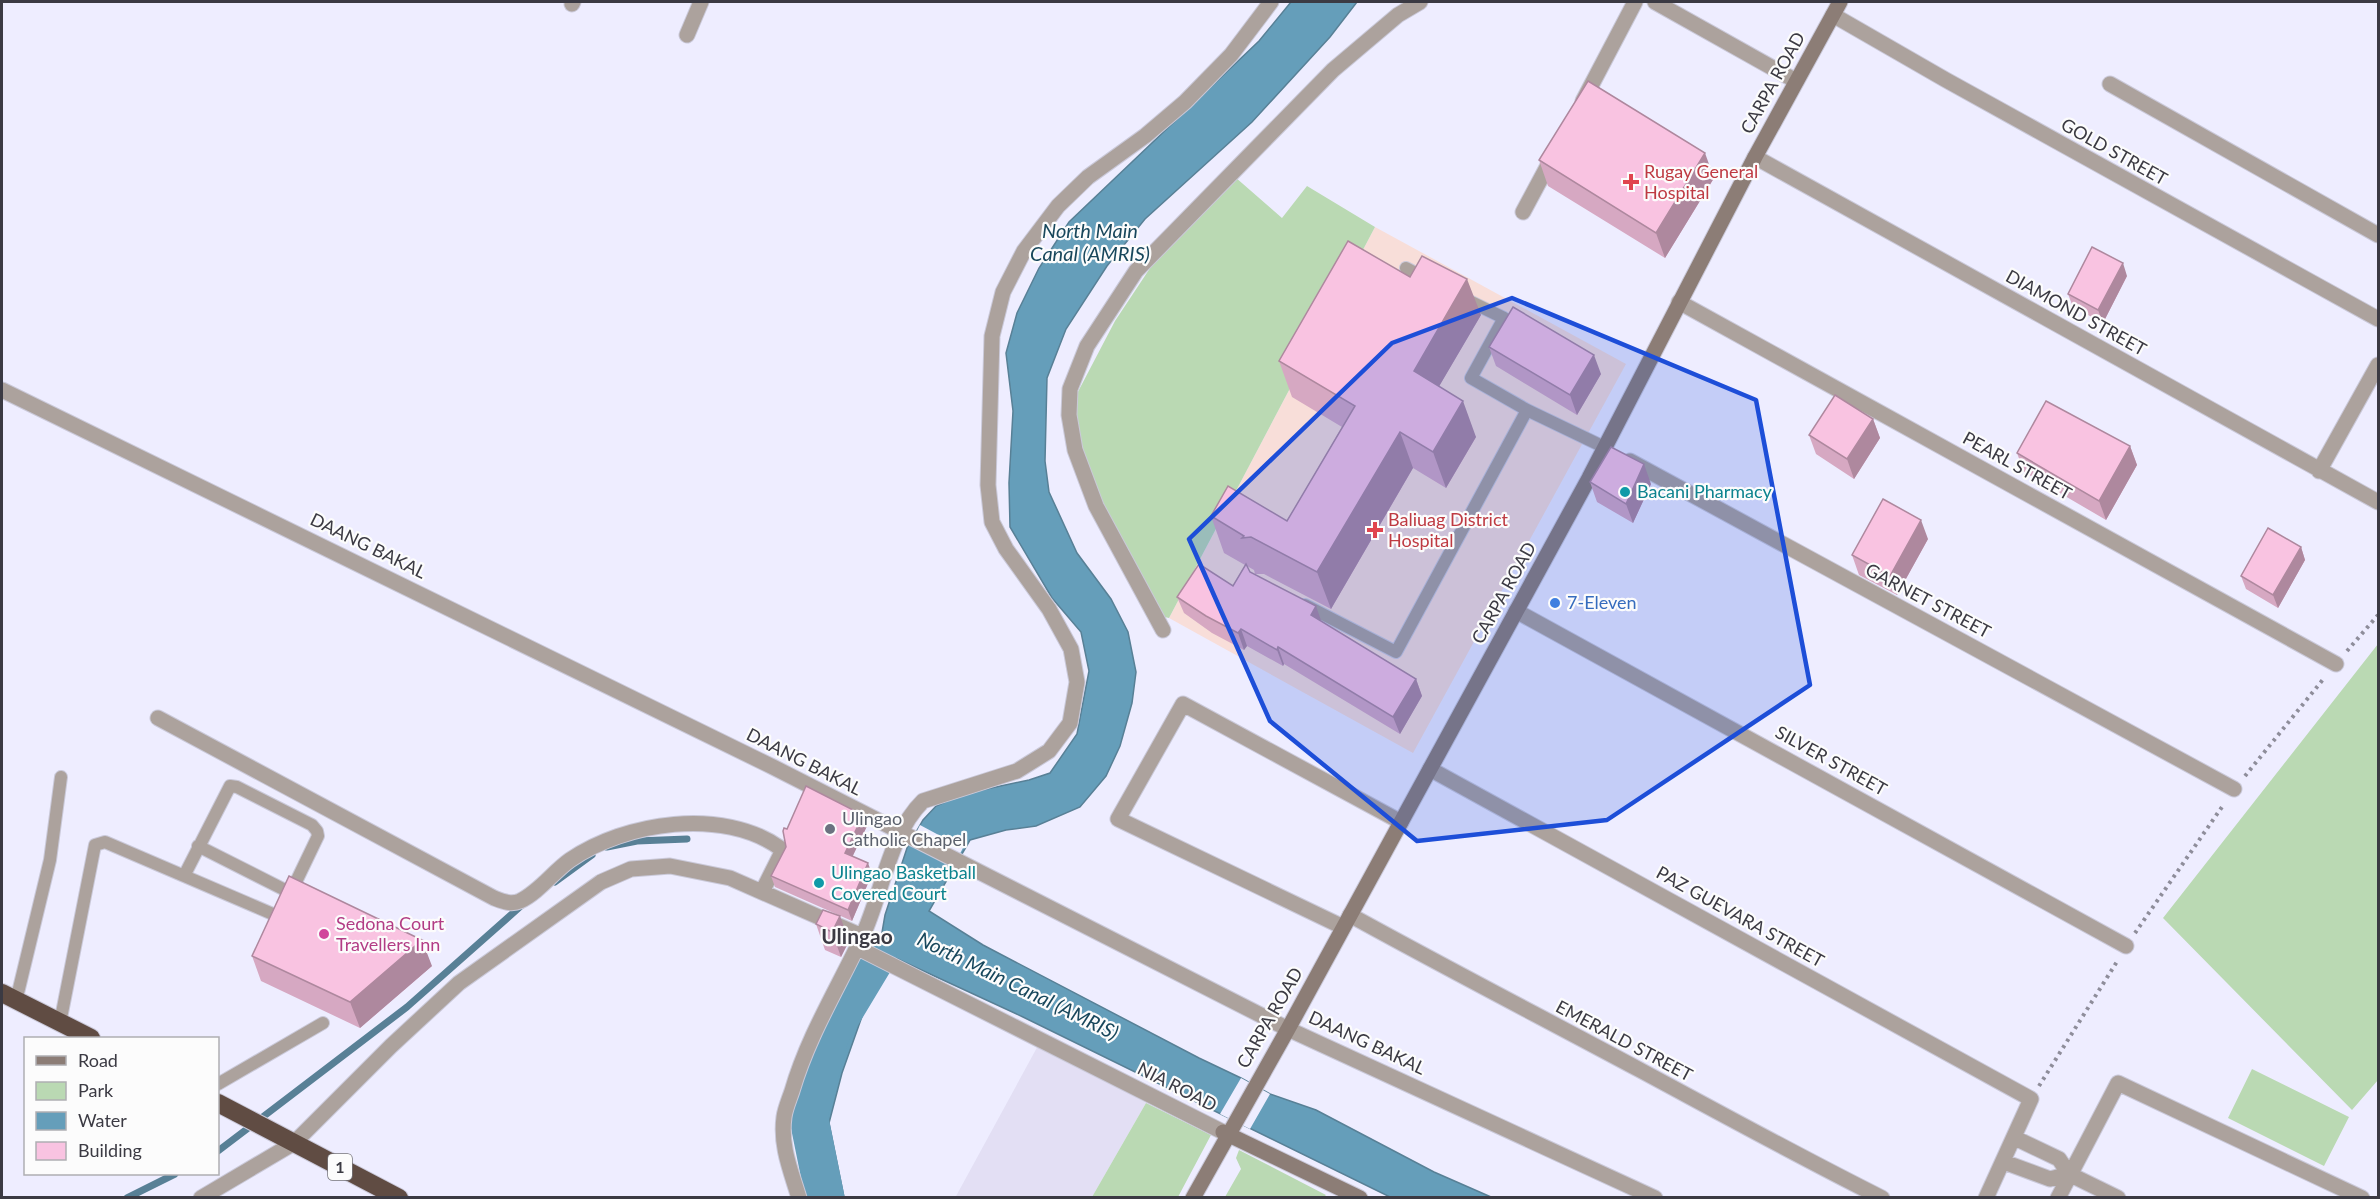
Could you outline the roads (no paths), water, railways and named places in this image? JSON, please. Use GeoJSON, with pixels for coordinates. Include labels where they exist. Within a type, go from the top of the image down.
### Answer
{"type":"FeatureCollection","features":[{"type":"Feature","properties":{"kind":"highway"},"geometry":{"type":"LineString","coordinates":[[9,997],[89,1037]]}},
{"type":"Feature","properties":{"kind":"highway","name":"1"},"geometry":{"type":"LineString","coordinates":[[225,1107],[399,1197]]}},
{"type":"Feature","properties":{"kind":"street"},"geometry":{"type":"LineString","coordinates":[[687,35],[701,2]]}},
{"type":"Feature","properties":{"kind":"street"},"geometry":{"type":"LineString","coordinates":[[799,1197],[784,1151],[784,1117],[797,1072],[825,1009],[862,943],[908,837],[912,812],[923,801],[1017,771],[1049,751],[1070,723],[1077,682],[1071,649],[1048,609],[1006,549],[992,522],[988,485],[992,336],[1003,292],[1024,251],[1058,207],[1088,177],[1145,136],[1185,102],[1231,55],[1270,2]]}},
{"type":"Feature","properties":{"kind":"street"},"geometry":{"type":"LineString","coordinates":[[1162,630],[1096,506],[1075,450],[1069,415],[1070,389],[1087,346],[1144,262],[1333,70],[1398,15],[1420,2]]}},
{"type":"Feature","properties":{"kind":"street"},"geometry":{"type":"LineString","coordinates":[[1574,117],[1635,2]]}},
{"type":"Feature","properties":{"kind":"street"},"geometry":{"type":"LineString","coordinates":[[1655,2],[1796,81]]}},
{"type":"Feature","properties":{"kind":"street","name":"CARPA ROAD"},"geometry":{"type":"LineString","coordinates":[[1192,1197],[1228,1129],[1288,1029],[1516,611],[1836,8]]}},
{"type":"Feature","properties":{"kind":"street","name":"GOLD STREET"},"geometry":{"type":"LineString","coordinates":[[1836,8],[1985,102],[2379,319]]}},
{"type":"Feature","properties":{"kind":"street"},"geometry":{"type":"LineString","coordinates":[[2110,84],[2379,235]]}},
{"type":"Feature","properties":{"kind":"street"},"geometry":{"type":"LineString","coordinates":[[1524,212],[1563,138]]}},
{"type":"Feature","properties":{"kind":"street","name":"DIAMOND STREET"},"geometry":{"type":"LineString","coordinates":[[1755,157],[2319,471],[2379,502]]}},
{"type":"Feature","properties":{"kind":"street","name":"PEARL STREET"},"geometry":{"type":"LineString","coordinates":[[1679,302],[2336,664]]}},
{"type":"Feature","properties":{"kind":"street"},"geometry":{"type":"LineString","coordinates":[[2319,471],[2379,365]]}},
{"type":"Feature","properties":{"kind":"street","name":"DAANG BAKAL"},"geometry":{"type":"LineString","coordinates":[[2,390],[773,767],[1288,1029],[1655,1197]]}},
{"type":"Feature","properties":{"kind":"street","name":"GARNET STREET"},"geometry":{"type":"LineString","coordinates":[[1604,447],[2234,789]]}},
{"type":"Feature","properties":{"kind":"street","name":"SILVER STREET"},"geometry":{"type":"LineString","coordinates":[[1516,611],[2126,946]]}},
{"type":"Feature","properties":{"kind":"street","name":"EMERALD STREET"},"geometry":{"type":"LineString","coordinates":[[1401,822],[1183,705],[1118,819],[1347,921],[1640,1070],[1789,1151],[1882,1197]]}},
{"type":"Feature","properties":{"kind":"street"},"geometry":{"type":"LineString","coordinates":[[158,718],[507,903],[518,902],[526,897],[569,860],[601,842],[639,830],[665,825],[691,824],[731,828],[759,835],[771,841],[780,848],[781,854],[762,892]]}},
{"type":"Feature","properties":{"kind":"street","name":"PAZ GUEVARA STREET"},"geometry":{"type":"LineString","coordinates":[[1430,769],[2031,1099],[2015,1138]]}},
{"type":"Feature","properties":{"kind":"street","name":"NIA ROAD"},"geometry":{"type":"LineString","coordinates":[[201,1197],[287,1139],[459,983],[600,882],[631,869],[670,866],[730,878],[762,892],[862,943],[882,960],[1228,1129],[1360,1197]]}},
{"type":"Feature","properties":{"kind":"street"},"geometry":{"type":"LineString","coordinates":[[2058,1197],[2118,1083],[2362,1197]]}},
{"type":"Feature","properties":{"kind":"street"},"geometry":{"type":"LineString","coordinates":[[1986,1197],[2015,1138],[2059,1160],[2070,1174],[2118,1197]]}},
{"type":"Feature","properties":{"kind":"street"},"geometry":{"type":"LineString","coordinates":[[2004,1162],[2050,1179],[2070,1174]]}},
{"type":"Feature","properties":{"kind":"lane"},"geometry":{"type":"LineString","coordinates":[[1406,268],[1436,283]]}},
{"type":"Feature","properties":{"kind":"lane"},"geometry":{"type":"LineString","coordinates":[[1455,293],[1504,318],[1471,378],[1527,410],[1604,447]]}},
{"type":"Feature","properties":{"kind":"lane"},"geometry":{"type":"LineString","coordinates":[[1292,597],[1396,652],[1527,410]]}},
{"type":"Feature","properties":{"kind":"lane"},"geometry":{"type":"LineString","coordinates":[[9,997],[50,860],[61,777]]}},
{"type":"Feature","properties":{"kind":"lane"},"geometry":{"type":"LineString","coordinates":[[60,1023],[95,845],[105,842],[184,876],[275,915],[282,911],[291,893],[318,836],[317,831],[312,825],[237,787],[230,786],[184,876]]}},
{"type":"Feature","properties":{"kind":"lane"},"geometry":{"type":"LineString","coordinates":[[198,846],[291,893]]}},
{"type":"Feature","properties":{"kind":"lane"},"geometry":{"type":"LineString","coordinates":[[219,1083],[323,1023]]}},
{"type":"Feature","properties":{"kind":"water","name":"North Main Canal (AMRIS)"},"geometry":{"type":"Polygon","coordinates":[[[1291,2],[1357,2],[1330,37],[1252,122],[1145,219],[1107,266],[1066,329],[1047,378],[1045,461],[1049,492],[1077,553],[1111,599],[1128,632],[1136,672],[1132,703],[1120,746],[1106,776],[1080,807],[1036,826],[1006,830],[970,840],[929,911],[983,945],[1199,1058],[1270,1094],[1316,1110],[1434,1172],[1491,1197],[1390,1197],[1023,1017],[891,956],[877,974],[842,1073],[829,1123],[844,1197],[819,1197],[810,1167],[805,1109],[854,991],[879,950],[885,915],[907,848],[923,820],[936,806],[963,794],[1029,780],[1050,773],[1077,734],[1089,671],[1081,632],[1052,598],[1010,527],[1009,483],[1013,411],[1006,353],[1017,313],[1039,268],[1069,222],[1259,41],[1291,2]]]}},
{"type":"Feature","properties":{"kind":"waterway"},"geometry":{"type":"LineString","coordinates":[[607,847],[637,841],[687,839]]}},
{"type":"Feature","properties":{"kind":"waterway"},"geometry":{"type":"LineString","coordinates":[[555,882],[592,855]]}},
{"type":"Feature","properties":{"kind":"waterway"},"geometry":{"type":"LineString","coordinates":[[219,1150],[407,1007],[521,906]]}},
{"type":"Feature","properties":{"kind":"waterway"},"geometry":{"type":"LineString","coordinates":[[825,1198],[808,1114],[830,1034],[877,956]]}},
{"type":"Feature","properties":{"kind":"waterway"},"geometry":{"type":"LineString","coordinates":[[127,1198],[173,1175]]}},
{"type":"Feature","properties":{"kind":"place","name":"Rugay General Hospital"},"geometry":{"type":"Point","coordinates":[1631,182]}},
{"type":"Feature","properties":{"kind":"place","name":"Bacani Pharmacy"},"geometry":{"type":"Point","coordinates":[1625,492]}},
{"type":"Feature","properties":{"kind":"place","name":"Baliuag District Hospital"},"geometry":{"type":"Point","coordinates":[1375,530]}},
{"type":"Feature","properties":{"kind":"place","name":"7-Eleven"},"geometry":{"type":"Point","coordinates":[1555,603]}},
{"type":"Feature","properties":{"kind":"place","name":"Ulingao Catholic Chapel"},"geometry":{"type":"Point","coordinates":[830,829]}},
{"type":"Feature","properties":{"kind":"place","name":"Ulingao Basketball Covered Court"},"geometry":{"type":"Point","coordinates":[819,883]}},
{"type":"Feature","properties":{"kind":"place","name":"Sedona Court Travellers Inn"},"geometry":{"type":"Point","coordinates":[324,934]}},
{"type":"Feature","properties":{"kind":"district","name":"Ulingao"},"geometry":{"type":"Point","coordinates":[857,937]}}]}
